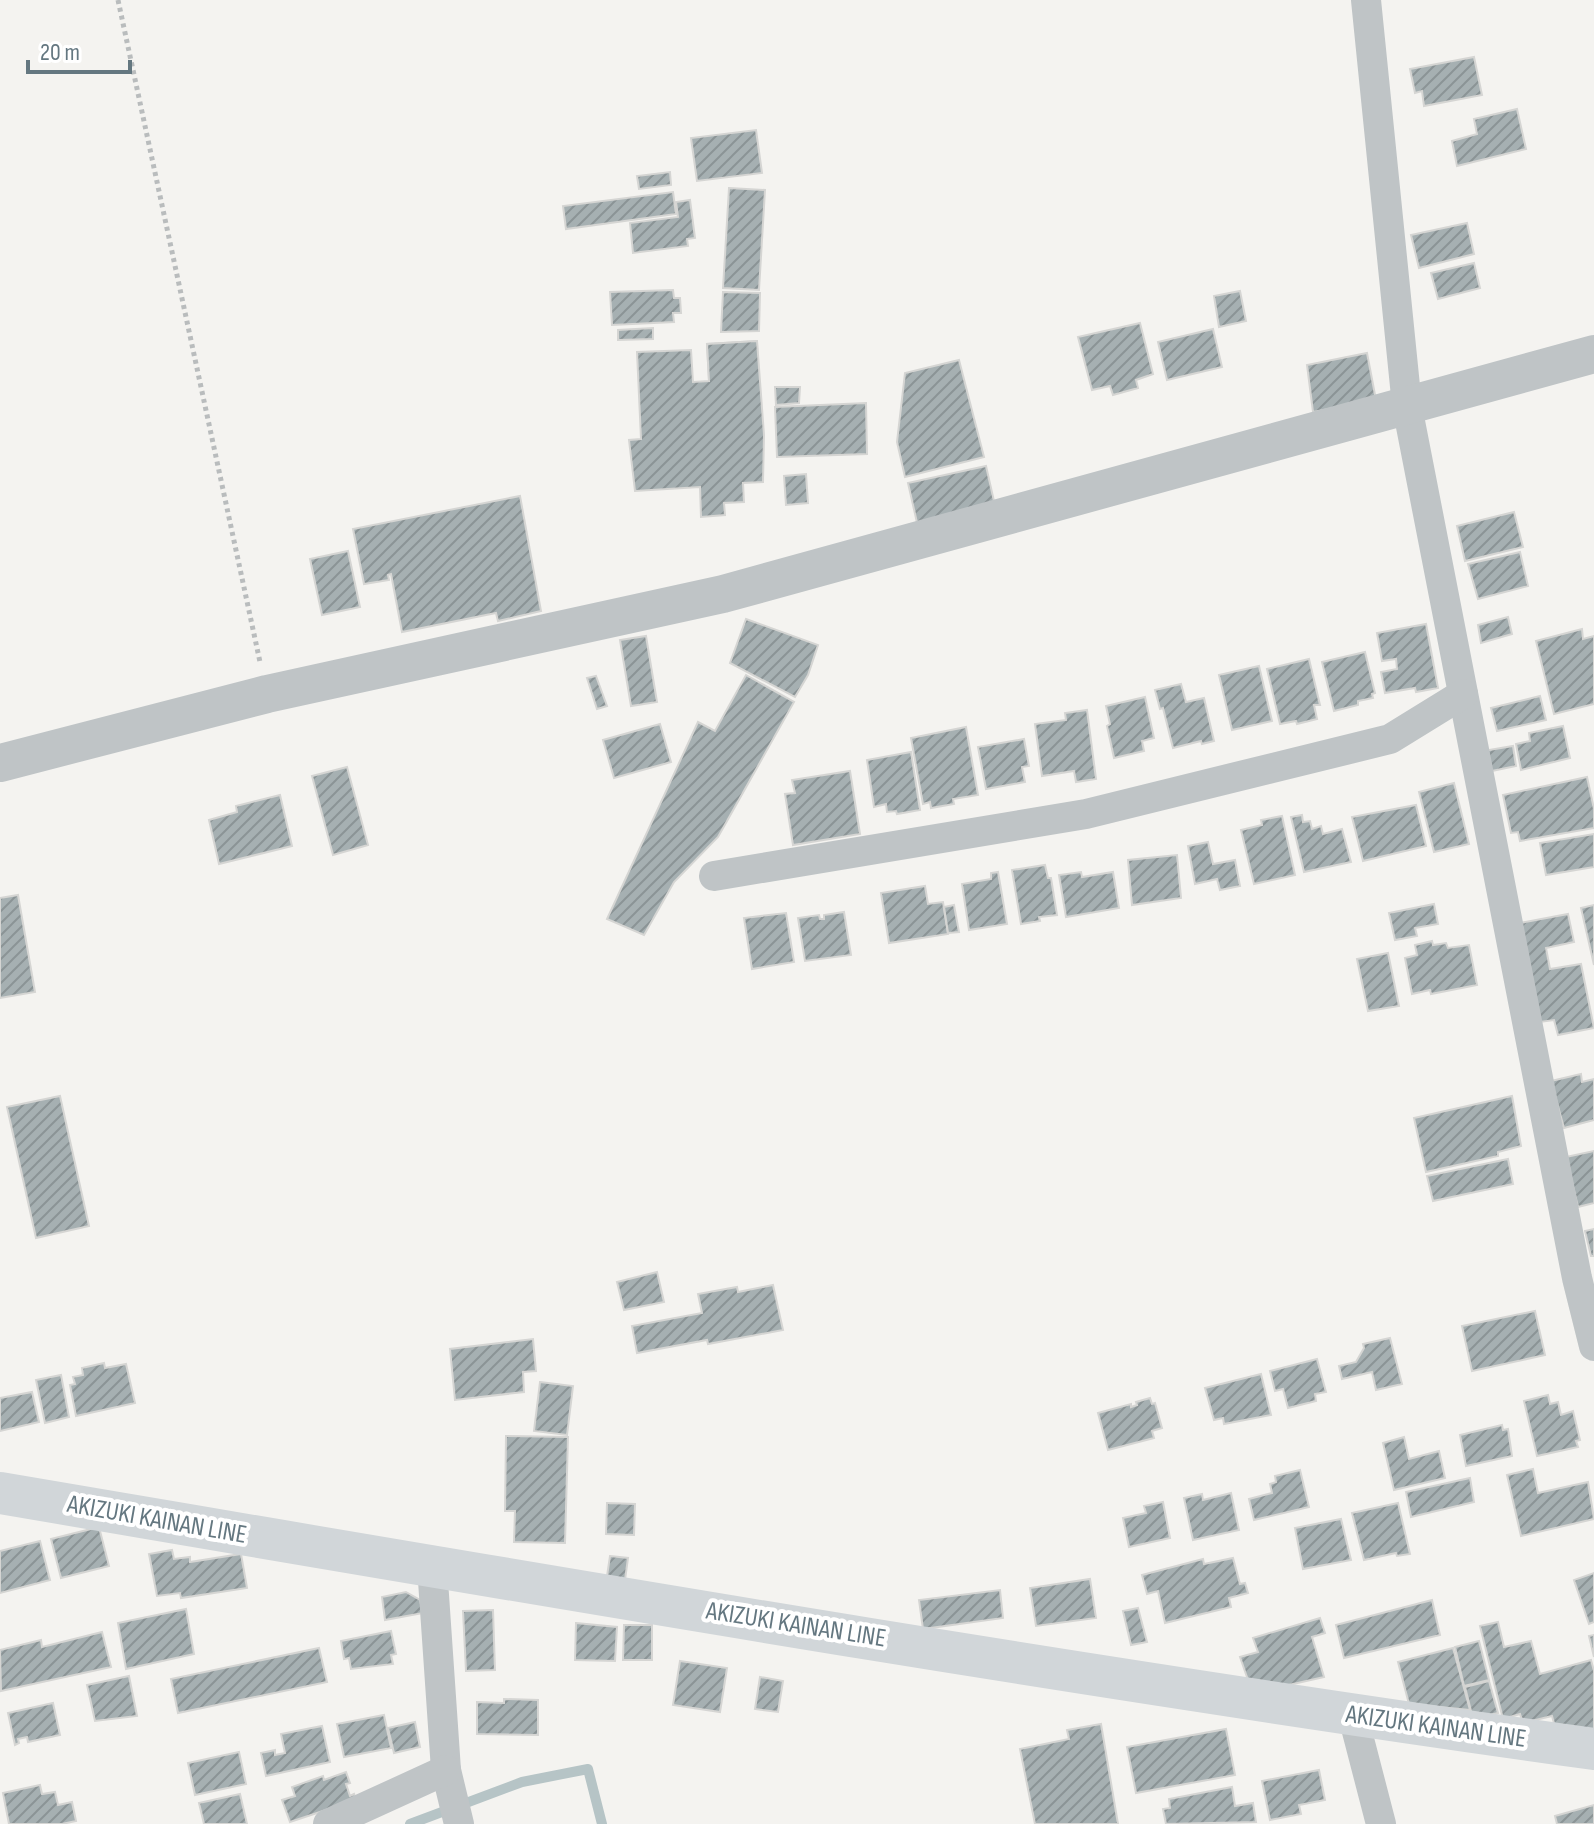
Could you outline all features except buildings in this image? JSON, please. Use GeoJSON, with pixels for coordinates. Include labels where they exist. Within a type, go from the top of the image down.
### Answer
{"type":"FeatureCollection","features":[{"type":"Feature","properties":{"kind":"main road","name":"AKIZUKI KAINAN LINE"},"geometry":{"type":"LineString","coordinates":[[0,1493],[1353,1716],[1594,1749]]}},
{"type":"Feature","properties":{"kind":"street"},"geometry":{"type":"LineString","coordinates":[[1366,0],[1407,406],[1463,694],[1587,1287],[1594,1346]]}},
{"type":"Feature","properties":{"kind":"street"},"geometry":{"type":"LineString","coordinates":[[0,763],[267,694],[723,594],[1594,354]]}},
{"type":"Feature","properties":{"kind":"street"},"geometry":{"type":"LineString","coordinates":[[714,876],[1086,814],[1390,739],[1463,694]]}},
{"type":"Feature","properties":{"kind":"street"},"geometry":{"type":"LineString","coordinates":[[432,1566],[446,1770],[459,1824]]}},
{"type":"Feature","properties":{"kind":"street"},"geometry":{"type":"LineString","coordinates":[[1353,1716],[1381,1824]]}},
{"type":"Feature","properties":{"kind":"street"},"geometry":{"type":"LineString","coordinates":[[328,1824],[446,1770]]}},
{"type":"Feature","properties":{"kind":"path"},"geometry":{"type":"LineString","coordinates":[[118,0],[267,694]]}},
{"type":"Feature","properties":{"kind":"waterway"},"geometry":{"type":"LineString","coordinates":[[410,1824],[522,1782],[588,1769],[602,1824]]}}]}
